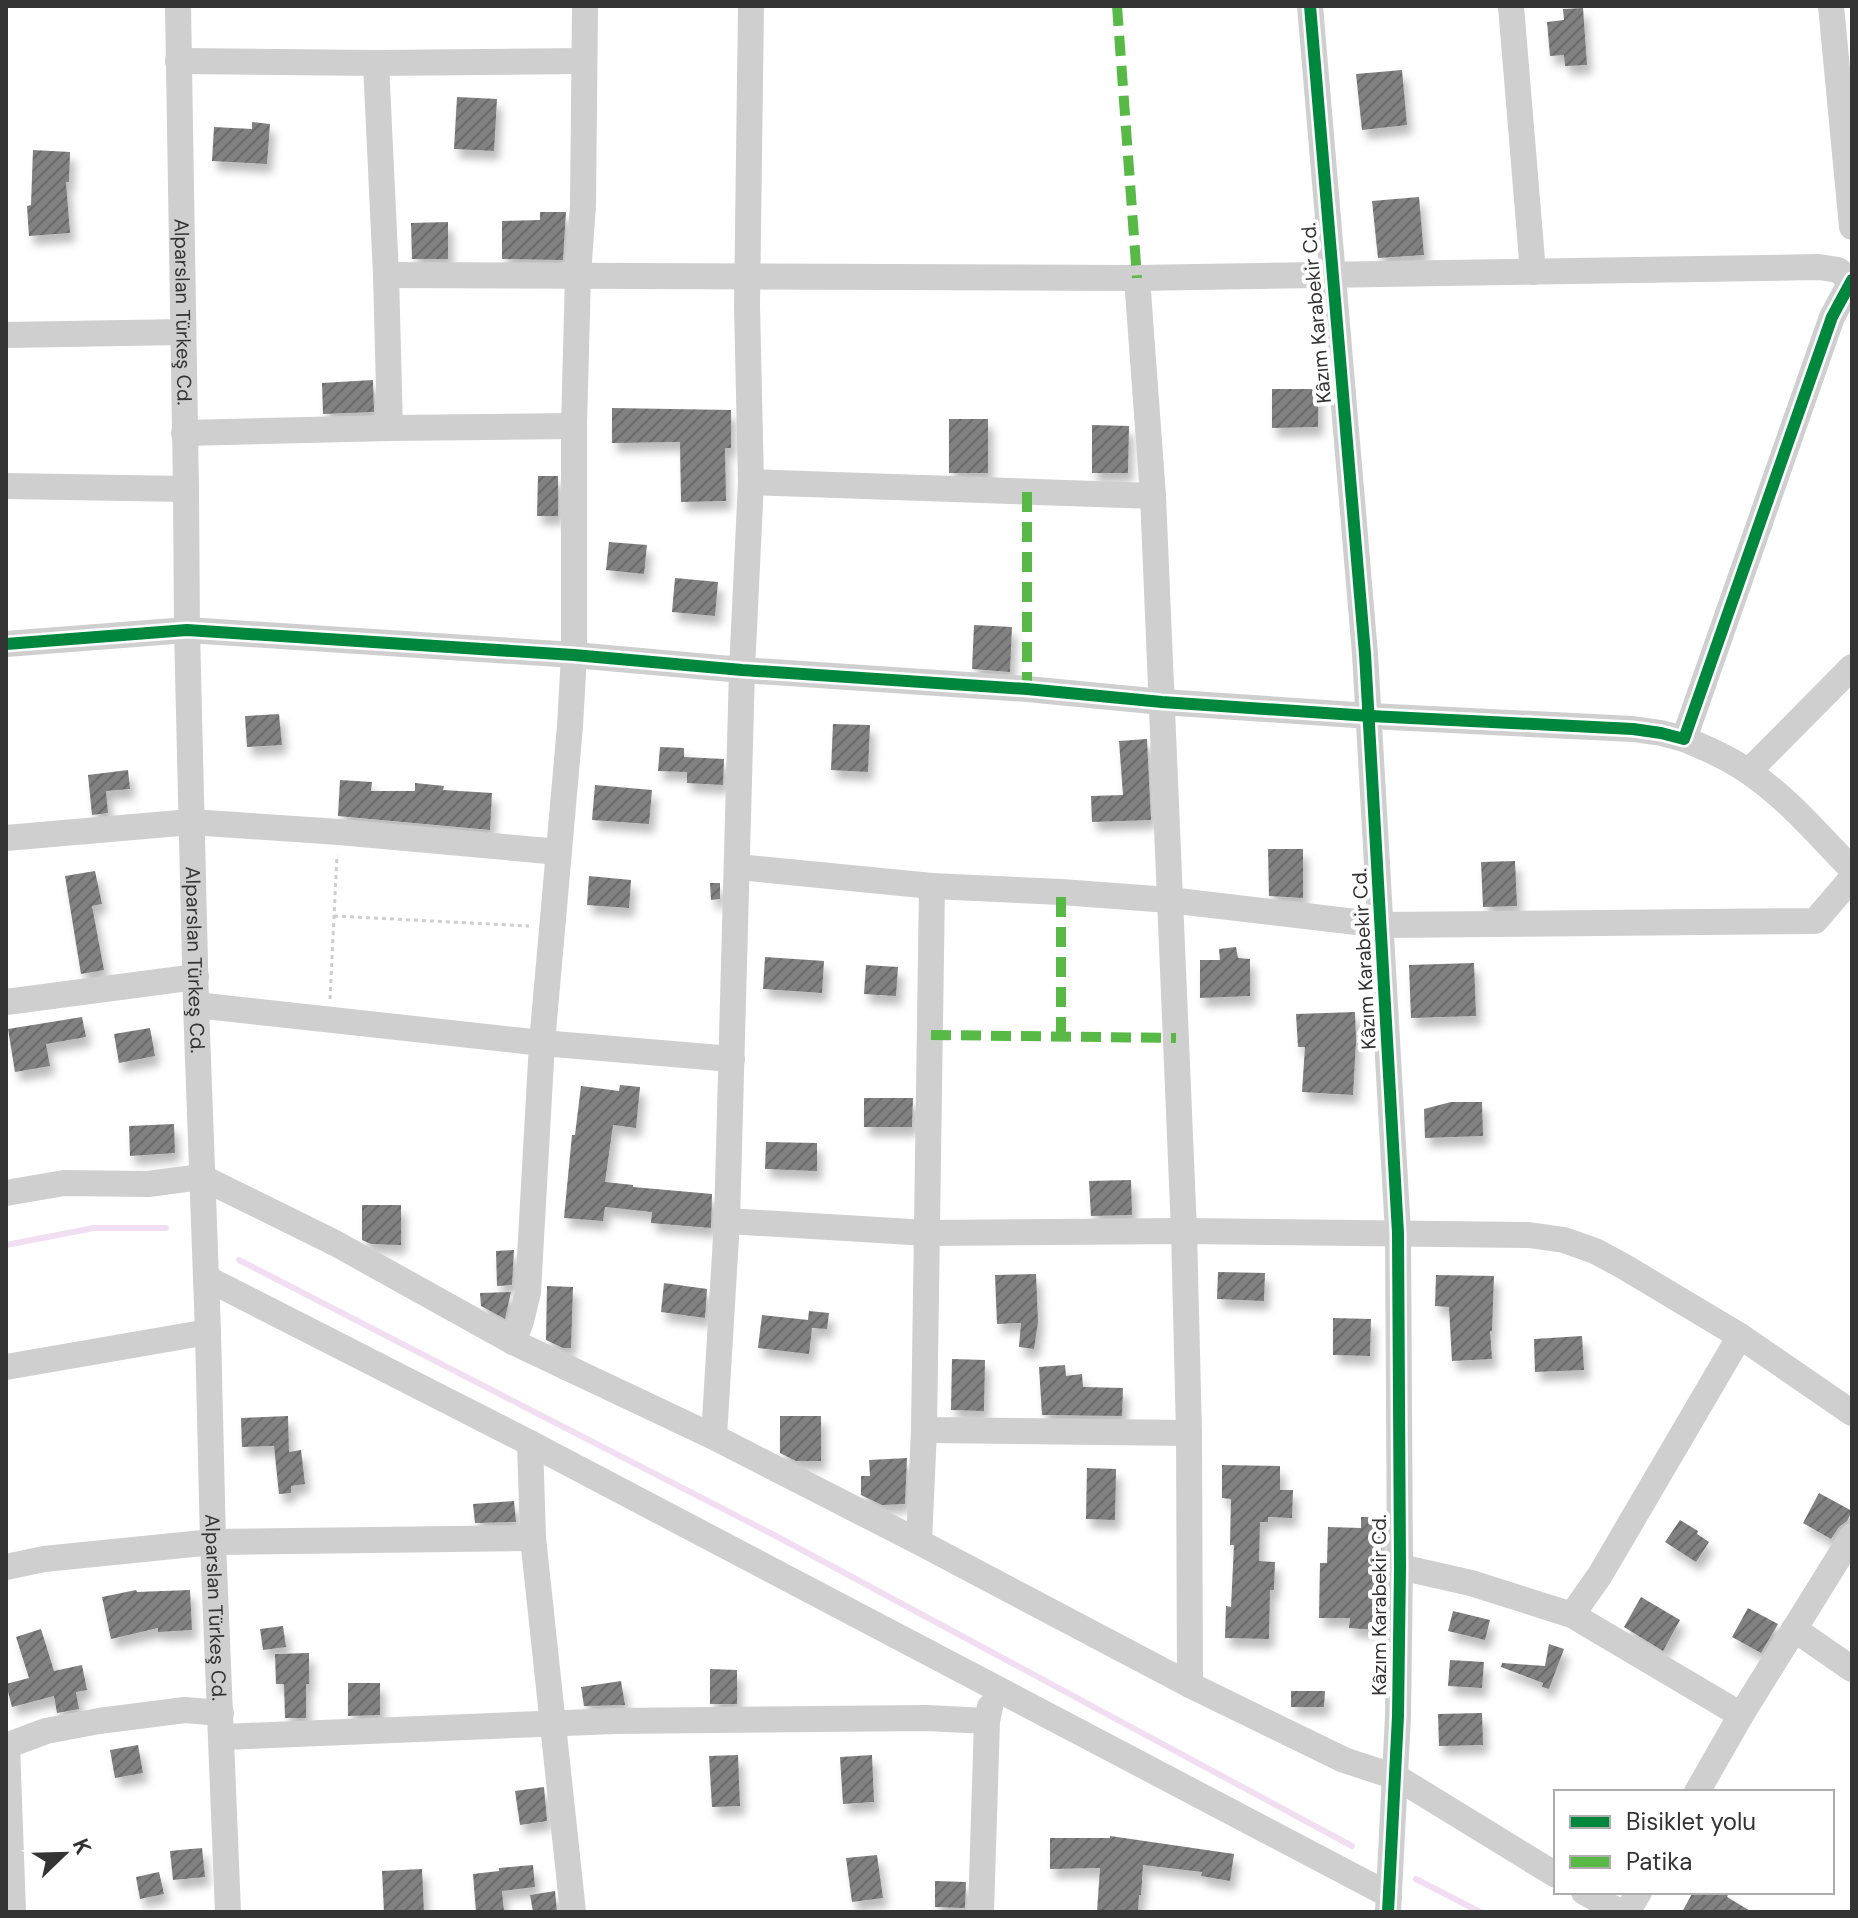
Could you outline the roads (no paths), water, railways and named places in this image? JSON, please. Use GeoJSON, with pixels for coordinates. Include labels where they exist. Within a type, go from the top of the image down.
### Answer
{"type":"FeatureCollection","features":[{"type":"Feature","properties":{"kind":"street","name":"Alparslan Türkeş Cd."},"geometry":{"type":"LineString","coordinates":[[178,6],[191,822],[213,1542],[228,1912]]}},
{"type":"Feature","properties":{"kind":"street"},"geometry":{"type":"LineString","coordinates":[[513,1342],[528,1292],[542,1043],[574,655],[574,426],[583,205],[585,6]]}},
{"type":"Feature","properties":{"kind":"street"},"geometry":{"type":"LineString","coordinates":[[714,1437],[727,1221],[742,670],[751,482],[747,306],[751,6]]}},
{"type":"Feature","properties":{"kind":"street","name":"Kâzım Karabekir Cd."},"geometry":{"type":"LineString","coordinates":[[1310,6],[1370,716],[1398,1233],[1400,1567],[1396,1777],[1389,1904]]}},
{"type":"Feature","properties":{"kind":"street"},"geometry":{"type":"LineString","coordinates":[[1511,6],[1533,272]]}},
{"type":"Feature","properties":{"kind":"street"},"geometry":{"type":"LineString","coordinates":[[1831,6],[1852,227]]}},
{"type":"Feature","properties":{"kind":"street"},"geometry":{"type":"LineString","coordinates":[[178,61],[583,61]]}},
{"type":"Feature","properties":{"kind":"street"},"geometry":{"type":"LineString","coordinates":[[376,63],[390,428]]}},
{"type":"Feature","properties":{"kind":"street"},"geometry":{"type":"LineString","coordinates":[[386,275],[1137,278],[1819,267],[1838,270],[1852,280],[1832,317],[1684,739]]}},
{"type":"Feature","properties":{"kind":"street"},"geometry":{"type":"LineString","coordinates":[[1137,278],[1153,496],[1184,1231],[1190,1685]]}},
{"type":"Feature","properties":{"kind":"street"},"geometry":{"type":"LineString","coordinates":[[6,335],[183,332]]}},
{"type":"Feature","properties":{"kind":"street"},"geometry":{"type":"LineString","coordinates":[[184,433],[574,426]]}},
{"type":"Feature","properties":{"kind":"street"},"geometry":{"type":"LineString","coordinates":[[751,482],[1153,496]]}},
{"type":"Feature","properties":{"kind":"street"},"geometry":{"type":"LineString","coordinates":[[6,486],[186,489]]}},
{"type":"Feature","properties":{"kind":"street"},"geometry":{"type":"LineString","coordinates":[[6,644],[187,630],[574,655],[1162,702],[1633,729],[1684,739],[1714,751],[1749,771],[1775,792],[1852,869]]}},
{"type":"Feature","properties":{"kind":"street"},"geometry":{"type":"LineString","coordinates":[[1749,771],[1852,667]]}},
{"type":"Feature","properties":{"kind":"street"},"geometry":{"type":"LineString","coordinates":[[6,838],[191,822],[559,852]]}},
{"type":"Feature","properties":{"kind":"street"},"geometry":{"type":"LineString","coordinates":[[738,867],[932,886],[1169,900],[1382,925],[1815,921],[1852,878]]}},
{"type":"Feature","properties":{"kind":"street"},"geometry":{"type":"LineString","coordinates":[[919,1542],[928,1233],[932,886]]}},
{"type":"Feature","properties":{"kind":"street"},"geometry":{"type":"LineString","coordinates":[[6,1002],[196,977]]}},
{"type":"Feature","properties":{"kind":"street"},"geometry":{"type":"LineString","coordinates":[[196,1005],[542,1043],[732,1059]]}},
{"type":"Feature","properties":{"kind":"street"},"geometry":{"type":"LineString","coordinates":[[6,1193],[64,1183],[148,1184],[201,1177],[335,1243],[513,1342],[714,1437],[1190,1685],[1344,1760],[1396,1777],[1554,1874]]}},
{"type":"Feature","properties":{"kind":"street"},"geometry":{"type":"LineString","coordinates":[[727,1221],[928,1233],[1398,1233],[1529,1235],[1564,1240],[1595,1251],[1623,1266],[1740,1336],[1852,1413]]}},
{"type":"Feature","properties":{"kind":"street"},"geometry":{"type":"LineString","coordinates":[[206,1278],[530,1443],[994,1688],[1389,1904]]}},
{"type":"Feature","properties":{"kind":"street"},"geometry":{"type":"LineString","coordinates":[[6,1367],[208,1332]]}},
{"type":"Feature","properties":{"kind":"street"},"geometry":{"type":"LineString","coordinates":[[1572,1615],[1600,1575],[1740,1336]]}},
{"type":"Feature","properties":{"kind":"street"},"geometry":{"type":"LineString","coordinates":[[924,1430],[1189,1433]]}},
{"type":"Feature","properties":{"kind":"street"},"geometry":{"type":"LineString","coordinates":[[530,1443],[533,1538],[573,1912]]}},
{"type":"Feature","properties":{"kind":"street"},"geometry":{"type":"LineString","coordinates":[[1698,1790],[1852,1536]]}},
{"type":"Feature","properties":{"kind":"street"},"geometry":{"type":"LineString","coordinates":[[6,1567],[44,1559],[213,1542],[533,1538]]}},
{"type":"Feature","properties":{"kind":"street"},"geometry":{"type":"LineString","coordinates":[[1400,1567],[1471,1583],[1572,1615],[1741,1715]]}},
{"type":"Feature","properties":{"kind":"street"},"geometry":{"type":"LineString","coordinates":[[1794,1629],[1852,1669]]}},
{"type":"Feature","properties":{"kind":"street"},"geometry":{"type":"LineString","coordinates":[[981,1912],[987,1721],[994,1688]]}},
{"type":"Feature","properties":{"kind":"street"},"geometry":{"type":"LineString","coordinates":[[13,1912],[7,1746],[46,1731],[185,1710],[222,1725],[552,1725],[615,1721],[927,1718],[987,1721]]}},
{"type":"Feature","properties":{"kind":"street"},"geometry":{"type":"LineString","coordinates":[[1588,1894],[1620,1912]]}},
{"type":"Feature","properties":{"kind":"street"},"geometry":{"type":"LineString","coordinates":[[1627,1912],[1638,1894]]}},
{"type":"Feature","properties":{"kind":"waterway"},"geometry":{"type":"LineString","coordinates":[[6,1245],[94,1228],[166,1228]]}},
{"type":"Feature","properties":{"kind":"waterway"},"geometry":{"type":"LineString","coordinates":[[239,1260],[776,1536],[1352,1846]]}},
{"type":"Feature","properties":{"kind":"waterway"},"geometry":{"type":"LineString","coordinates":[[1416,1879],[1480,1912]]}}]}
